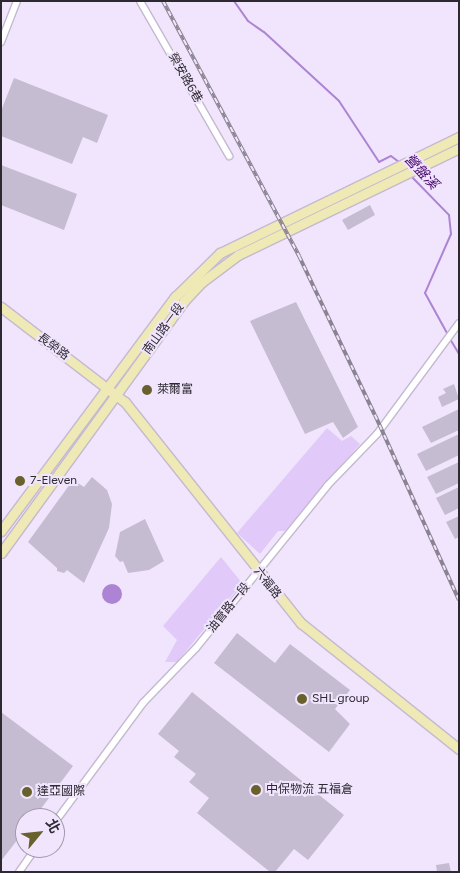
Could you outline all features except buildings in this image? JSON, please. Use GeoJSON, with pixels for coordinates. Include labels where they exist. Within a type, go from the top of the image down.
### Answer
{"type":"FeatureCollection","features":[{"type":"Feature","properties":{"kind":"street"},"geometry":{"type":"LineString","coordinates":[[1,42],[17,1]]}},
{"type":"Feature","properties":{"kind":"street","name":"榮安路6巷"},"geometry":{"type":"LineString","coordinates":[[140,1],[229,156]]}},
{"type":"Feature","properties":{"kind":"street","name":"南山路一段"},"geometry":{"type":"LineString","coordinates":[[1,531],[106,386],[191,278],[220,252],[403,162],[459,137]]}},
{"type":"Feature","properties":{"kind":"street","name":"南山路一段"},"geometry":{"type":"LineString","coordinates":[[1,553],[184,301],[223,264],[392,179],[459,148]]}},
{"type":"Feature","properties":{"kind":"street","name":"長榮路"},"geometry":{"type":"LineString","coordinates":[[1,307],[106,386]]}},
{"type":"Feature","properties":{"kind":"street","name":"油管路一段"},"geometry":{"type":"LineString","coordinates":[[65,808],[143,703],[196,648],[327,486],[377,434],[458,324]]}},
{"type":"Feature","properties":{"kind":"street","name":"六福路"},"geometry":{"type":"LineString","coordinates":[[106,386],[117,395],[300,623],[459,749]]}},
{"type":"Feature","properties":{"kind":"street"},"geometry":{"type":"LineString","coordinates":[[19,872],[29,858]]}},
{"type":"Feature","properties":{"kind":"shaded area"},"geometry":{"type":"Polygon","coordinates":[[[327,428],[342,441],[351,436],[360,444],[285,531],[278,531],[260,554],[237,533],[327,428]]]}},
{"type":"Feature","properties":{"kind":"shaded area"},"geometry":{"type":"Polygon","coordinates":[[[221,557],[242,583],[177,662],[165,662],[177,640],[163,626],[221,557]]]}},
{"type":"Feature","properties":{"kind":"shaded area"},"geometry":{"type":"Polygon","coordinates":[[[112,584],[119,587],[122,594],[119,601],[112,604],[105,601],[102,594],[105,587],[112,584]]]}},
{"type":"Feature","properties":{"kind":"waterway","name":"營盤溪"},"geometry":{"type":"LineString","coordinates":[[234,1],[248,21],[264,32],[339,101],[379,162],[391,156],[399,162]]}},
{"type":"Feature","properties":{"kind":"waterway","name":"營盤溪"},"geometry":{"type":"LineString","coordinates":[[410,175],[449,215],[451,234],[425,293],[448,335]]}},
{"type":"Feature","properties":{"kind":"waterway","name":"營盤溪"},"geometry":{"type":"LineString","coordinates":[[450,339],[459,354]]}},
{"type":"Feature","properties":{"kind":"railway"},"geometry":{"type":"LineString","coordinates":[[163,1],[299,256],[375,415],[459,600]]}},
{"type":"Feature","properties":{"kind":"place","name":"萊爾富"},"geometry":{"type":"Point","coordinates":[147,390]}},
{"type":"Feature","properties":{"kind":"place","name":"7-Eleven"},"geometry":{"type":"Point","coordinates":[20,481]}},
{"type":"Feature","properties":{"kind":"place","name":"SHL group"},"geometry":{"type":"Point","coordinates":[302,699]}},
{"type":"Feature","properties":{"kind":"place","name":"中保物流 五福倉"},"geometry":{"type":"Point","coordinates":[256,790]}},
{"type":"Feature","properties":{"kind":"place","name":"達亞國際"},"geometry":{"type":"Point","coordinates":[27,792]}}]}
